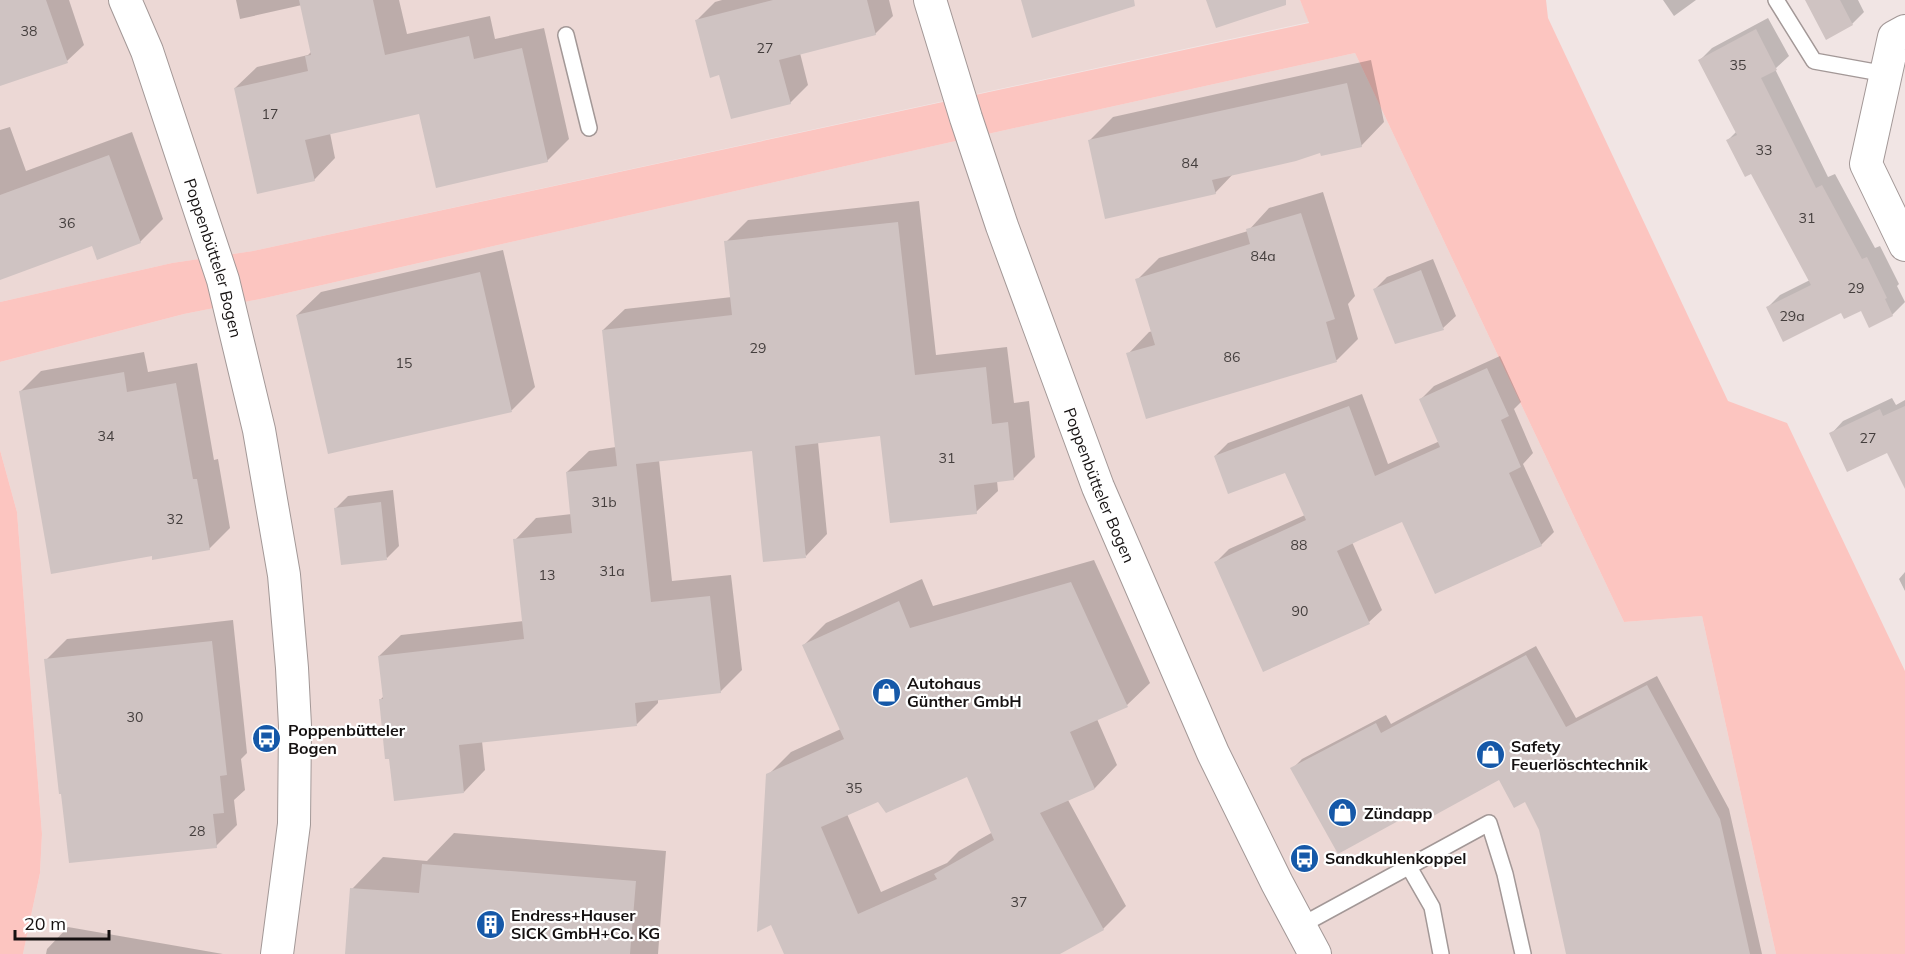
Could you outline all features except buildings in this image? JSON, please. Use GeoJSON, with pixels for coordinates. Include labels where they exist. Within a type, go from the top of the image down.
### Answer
{"type":"FeatureCollection","features":[{"type":"Feature","properties":{"kind":"street","name":"Poppenbütteler Bogen"},"geometry":{"type":"LineString","coordinates":[[125,0],[147,51],[223,280],[259,430],[284,575],[295,726],[294,824],[277,954]]}},
{"type":"Feature","properties":{"kind":"street","name":"Poppenbütteler Bogen"},"geometry":{"type":"LineString","coordinates":[[930,0],[1002,226],[1098,487],[1213,753],[1315,954]]}},
{"type":"Feature","properties":{"kind":"street"},"geometry":{"type":"LineString","coordinates":[[1905,31],[1894,36],[1866,164],[1905,245]]}},
{"type":"Feature","properties":{"kind":"lane"},"geometry":{"type":"LineString","coordinates":[[1776,0],[1814,61],[1886,75]]}},
{"type":"Feature","properties":{"kind":"lane"},"geometry":{"type":"LineString","coordinates":[[566,35],[589,128]]}},
{"type":"Feature","properties":{"kind":"lane"},"geometry":{"type":"LineString","coordinates":[[1300,926],[1489,823],[1505,874],[1523,954]]}},
{"type":"Feature","properties":{"kind":"lane"},"geometry":{"type":"LineString","coordinates":[[1408,867],[1432,907],[1441,954]]}},
{"type":"Feature","properties":{"kind":"shaded area"},"geometry":{"type":"Polygon","coordinates":[[[0,0],[1300,0],[1309,22],[253,251],[172,263],[0,302],[0,0]]]}},
{"type":"Feature","properties":{"kind":"shaded area"},"geometry":{"type":"Polygon","coordinates":[[[1300,0],[1546,0],[1548,18],[1728,401],[1787,423],[1905,671],[1905,954],[1776,954],[1702,616],[1624,622],[1355,53],[265,298],[184,314],[0,362],[0,302],[172,263],[253,251],[1309,23],[1300,0]]]}},
{"type":"Feature","properties":{"kind":"shaded area"},"geometry":{"type":"Polygon","coordinates":[[[1355,53],[1624,622],[1702,616],[1776,954],[23,954],[40,873],[42,834],[17,512],[0,450],[0,362],[184,314],[265,298],[1355,53]]]}},
{"type":"Feature","properties":{"kind":"shaded area"},"geometry":{"type":"Polygon","coordinates":[[[0,450],[17,512],[42,834],[40,873],[23,954],[0,954],[0,450]]]}},
{"type":"Feature","properties":{"kind":"place","name":"Autohaus Günther GmbH"},"geometry":{"type":"Point","coordinates":[886,692]}},
{"type":"Feature","properties":{"kind":"place","name":"Poppenbütteler Bogen"},"geometry":{"type":"Point","coordinates":[267,739]}},
{"type":"Feature","properties":{"kind":"place","name":"Safety Feuerlöschtechnik"},"geometry":{"type":"Point","coordinates":[1490,755]}},
{"type":"Feature","properties":{"kind":"place","name":"Zündapp"},"geometry":{"type":"Point","coordinates":[1343,813]}},
{"type":"Feature","properties":{"kind":"place","name":"Sandkuhlenkoppel"},"geometry":{"type":"Point","coordinates":[1304,858]}},
{"type":"Feature","properties":{"kind":"place","name":"Endress+Hauser SICK GmbH+Co. KG"},"geometry":{"type":"Point","coordinates":[490,924]}}]}
